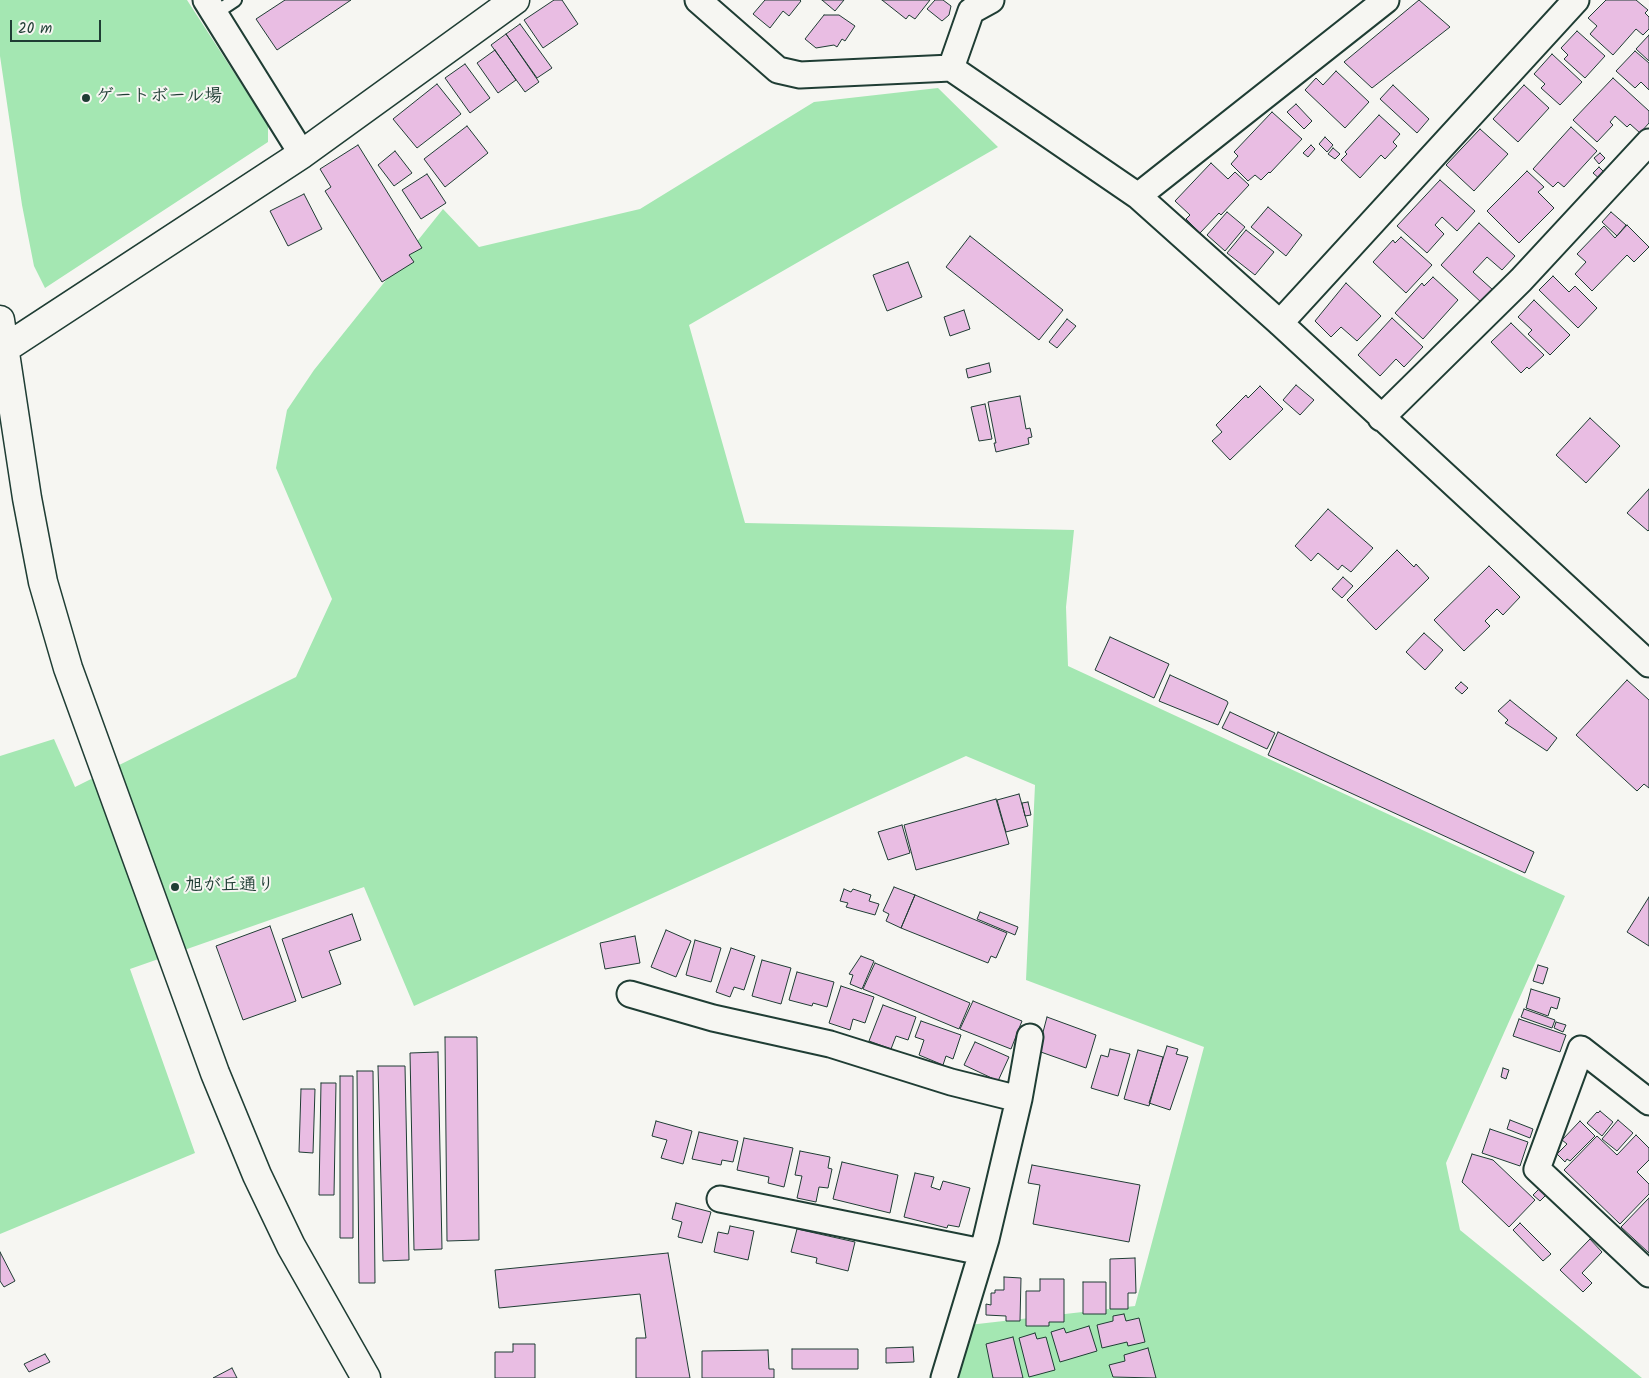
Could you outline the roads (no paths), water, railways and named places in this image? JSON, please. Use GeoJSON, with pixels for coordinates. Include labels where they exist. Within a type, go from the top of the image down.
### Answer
{"type":"FeatureCollection","features":[{"type":"Feature","properties":{"kind":"street"},"geometry":{"type":"LineString","coordinates":[[2,351],[302,154],[515,0]]}},
{"type":"Feature","properties":{"kind":"street"},"geometry":{"type":"LineString","coordinates":[[698,0],[778,70],[800,75],[951,68],[1138,196],[1280,323],[1649,664]]}},
{"type":"Feature","properties":{"kind":"street"},"geometry":{"type":"LineString","coordinates":[[1138,196],[1386,0]]}},
{"type":"Feature","properties":{"kind":"street"},"geometry":{"type":"LineString","coordinates":[[1280,323],[1576,0]]}},
{"type":"Feature","properties":{"kind":"street"},"geometry":{"type":"LineString","coordinates":[[951,68],[974,4]]}},
{"type":"Feature","properties":{"kind":"street"},"geometry":{"type":"LineString","coordinates":[[210,7],[302,154]]}},
{"type":"Feature","properties":{"kind":"street"},"geometry":{"type":"LineString","coordinates":[[1382,418],[1522,280],[1649,142]]}},
{"type":"Feature","properties":{"kind":"street"},"geometry":{"type":"LineString","coordinates":[[0,320],[2,351],[26,498],[43,582],[68,668],[211,1064],[257,1175],[291,1246],[366,1378]]}},
{"type":"Feature","properties":{"kind":"street"},"geometry":{"type":"LineString","coordinates":[[630,994],[713,1018],[830,1044],[951,1082],[1019,1099]]}},
{"type":"Feature","properties":{"kind":"street"},"geometry":{"type":"LineString","coordinates":[[944,1378],[982,1252],[1019,1099],[1030,1037]]}},
{"type":"Feature","properties":{"kind":"street"},"geometry":{"type":"LineString","coordinates":[[1649,1102],[1581,1049],[1538,1169],[1649,1274]]}},
{"type":"Feature","properties":{"kind":"street"},"geometry":{"type":"LineString","coordinates":[[720,1199],[982,1252]]}},
{"type":"Feature","properties":{"kind":"lane"},"geometry":{"type":"LineString","coordinates":[[210,7],[235,0]]}},
{"type":"Feature","properties":{"kind":"place","name":"ゲートボール場"},"geometry":{"type":"Point","coordinates":[86,98]}},
{"type":"Feature","properties":{"kind":"place","name":"旭が丘通り"},"geometry":{"type":"Point","coordinates":[175,887]}}]}
